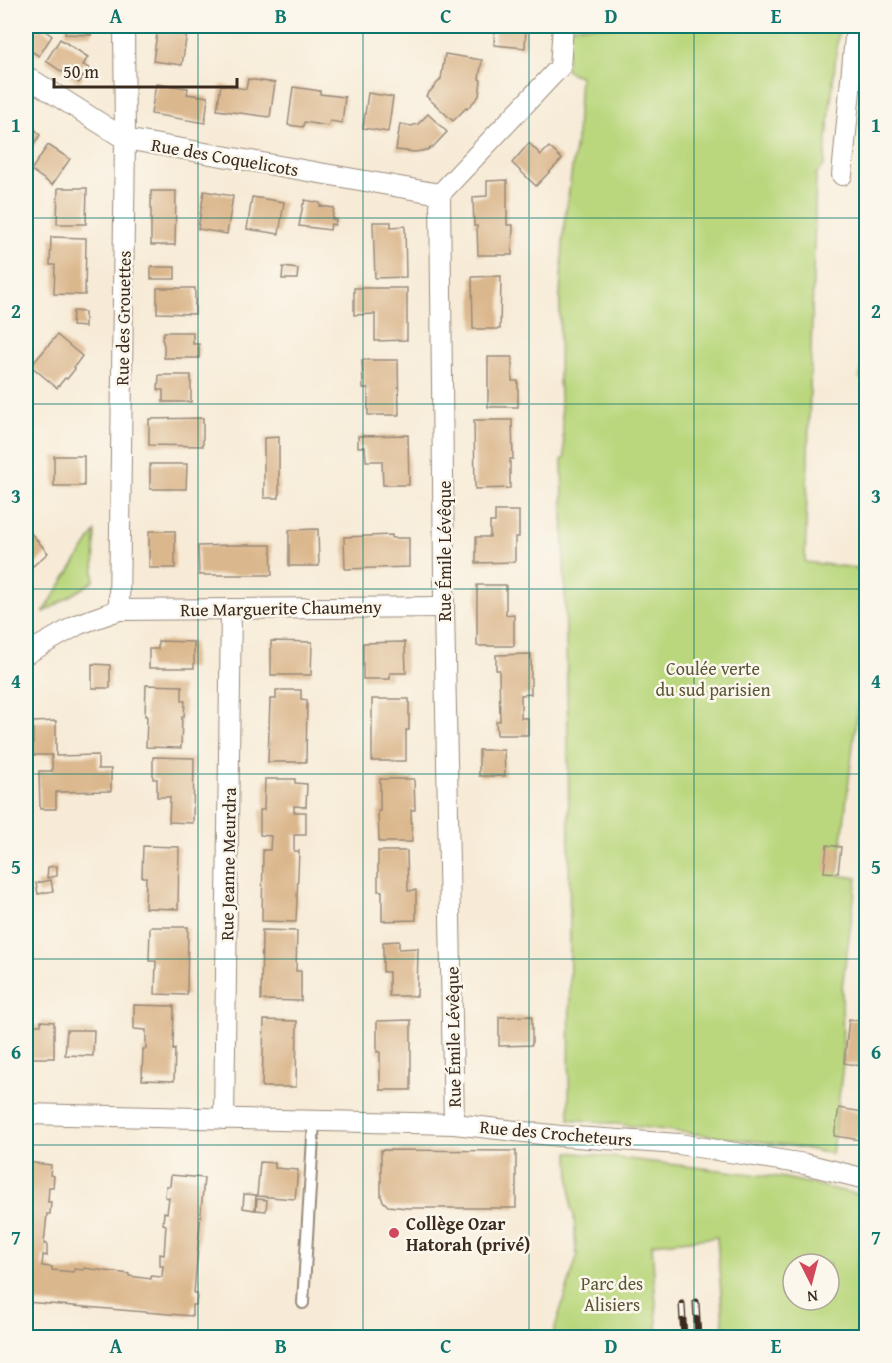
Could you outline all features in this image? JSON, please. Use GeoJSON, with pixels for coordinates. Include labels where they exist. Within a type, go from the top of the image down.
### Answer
{"type":"FeatureCollection","features":[{"type":"Feature","properties":{"kind":"street","name":"Rue des Grouettes"},"geometry":{"type":"LineString","coordinates":[[119,610],[125,139],[124,26]]}},
{"type":"Feature","properties":{"kind":"street"},"geometry":{"type":"LineString","coordinates":[[440,194],[560,67],[563,26]]}},
{"type":"Feature","properties":{"kind":"street"},"geometry":{"type":"LineString","coordinates":[[842,175],[856,26]]}},
{"type":"Feature","properties":{"kind":"street","name":"Rue des Coquelicots"},"geometry":{"type":"LineString","coordinates":[[26,76],[125,139],[440,194]]}},
{"type":"Feature","properties":{"kind":"street","name":"Rue Émile Lévêque"},"geometry":{"type":"LineString","coordinates":[[440,194],[444,607],[454,1124]]}},
{"type":"Feature","properties":{"kind":"street","name":"Rue Marguerite Chaumeny"},"geometry":{"type":"LineString","coordinates":[[29,645],[78,624],[119,610],[444,607]]}},
{"type":"Feature","properties":{"kind":"street","name":"Rue Jeanne Meurdra"},"geometry":{"type":"LineString","coordinates":[[224,1119],[231,609]]}},
{"type":"Feature","properties":{"kind":"street","name":"Rue des Crocheteurs"},"geometry":{"type":"LineString","coordinates":[[26,1114],[454,1124],[560,1136],[679,1143],[805,1164],[867,1179]]}},
{"type":"Feature","properties":{"kind":"lane"},"geometry":{"type":"LineString","coordinates":[[303,1303],[314,1121]]}},
{"type":"Feature","properties":{"kind":"green space","name":"Coulée verte du sud parisien"},"geometry":{"type":"Polygon","coordinates":[[[570,26],[839,26],[824,166],[816,174],[805,562],[866,569],[866,633],[838,875],[857,878],[842,988],[843,1064],[832,1154],[793,1146],[569,1119],[568,734],[562,459],[565,458],[559,381],[564,225],[577,134],[580,76],[566,70],[570,26]]]}},
{"type":"Feature","properties":{"kind":"green space"},"geometry":{"type":"Polygon","coordinates":[[[95,532],[94,581],[43,613],[95,532]]]}},
{"type":"Feature","properties":{"kind":"green space","name":"Parc des Alisiers"},"geometry":{"type":"Polygon","coordinates":[[[569,1152],[785,1178],[866,1196],[866,1337],[724,1337],[717,1237],[652,1244],[658,1337],[552,1337],[578,1254],[576,1253],[574,1215],[571,1208],[569,1152]]]}},
{"type":"Feature","properties":{"kind":"building"},"geometry":{"type":"Polygon","coordinates":[[[26,26],[39,30],[41,28],[52,36],[39,56],[26,48],[26,26]]]}},
{"type":"Feature","properties":{"kind":"building"},"geometry":{"type":"Polygon","coordinates":[[[66,26],[94,26],[94,31],[91,35],[65,34],[66,26]]]}},
{"type":"Feature","properties":{"kind":"building"},"geometry":{"type":"Polygon","coordinates":[[[158,26],[188,26],[182,65],[153,61],[158,26]]]}},
{"type":"Feature","properties":{"kind":"building"},"geometry":{"type":"Polygon","coordinates":[[[495,26],[526,26],[525,48],[494,45],[495,26]]]}},
{"type":"Feature","properties":{"kind":"building"},"geometry":{"type":"Polygon","coordinates":[[[60,39],[88,57],[83,65],[89,68],[79,83],[46,61],[60,39]]]}},
{"type":"Feature","properties":{"kind":"building"},"geometry":{"type":"Polygon","coordinates":[[[445,54],[482,60],[479,96],[453,121],[426,96],[441,79],[445,54]]]}},
{"type":"Feature","properties":{"kind":"building"},"geometry":{"type":"Polygon","coordinates":[[[248,79],[275,83],[270,117],[217,110],[221,85],[246,89],[248,79]]]}},
{"type":"Feature","properties":{"kind":"building"},"geometry":{"type":"Polygon","coordinates":[[[156,84],[188,88],[187,94],[208,97],[205,123],[151,114],[156,84]]]}},
{"type":"Feature","properties":{"kind":"building"},"geometry":{"type":"Polygon","coordinates":[[[293,87],[345,97],[342,123],[330,121],[328,126],[304,122],[303,127],[288,125],[293,87]]]}},
{"type":"Feature","properties":{"kind":"building"},"geometry":{"type":"Polygon","coordinates":[[[368,93],[393,97],[388,132],[363,128],[368,93]]]}},
{"type":"Feature","properties":{"kind":"building"},"geometry":{"type":"Polygon","coordinates":[[[428,114],[447,132],[427,150],[415,152],[396,150],[400,124],[411,126],[418,124],[428,114]]]}},
{"type":"Feature","properties":{"kind":"building"},"geometry":{"type":"Polygon","coordinates":[[[26,126],[34,128],[40,135],[26,158],[26,126]]]}},
{"type":"Feature","properties":{"kind":"building"},"geometry":{"type":"Polygon","coordinates":[[[529,143],[541,155],[549,147],[562,159],[536,186],[512,163],[529,143]]]}},
{"type":"Feature","properties":{"kind":"building"},"geometry":{"type":"Polygon","coordinates":[[[48,145],[70,159],[52,185],[31,170],[48,145]]]}},
{"type":"Feature","properties":{"kind":"building"},"geometry":{"type":"Polygon","coordinates":[[[507,180],[507,225],[513,225],[512,255],[478,255],[473,197],[487,196],[487,181],[507,180]]]}},
{"type":"Feature","properties":{"kind":"building"},"geometry":{"type":"Polygon","coordinates":[[[58,188],[87,188],[86,224],[57,224],[58,188]]]}},
{"type":"Feature","properties":{"kind":"building"},"geometry":{"type":"Polygon","coordinates":[[[151,191],[176,191],[175,245],[151,245],[151,191]]]}},
{"type":"Feature","properties":{"kind":"building"},"geometry":{"type":"Polygon","coordinates":[[[204,191],[233,196],[227,234],[198,229],[204,191]]]}},
{"type":"Feature","properties":{"kind":"building"},"geometry":{"type":"Polygon","coordinates":[[[252,197],[284,202],[279,234],[247,229],[252,197]]]}},
{"type":"Feature","properties":{"kind":"building"},"geometry":{"type":"Polygon","coordinates":[[[305,200],[334,208],[332,219],[336,220],[335,225],[331,224],[330,230],[299,226],[305,200]]]}},
{"type":"Feature","properties":{"kind":"building"},"geometry":{"type":"Polygon","coordinates":[[[373,222],[391,222],[391,227],[405,226],[406,277],[375,278],[373,222]]]}},
{"type":"Feature","properties":{"kind":"building"},"geometry":{"type":"Polygon","coordinates":[[[51,237],[86,238],[85,295],[54,294],[55,265],[50,265],[51,237]]]}},
{"type":"Feature","properties":{"kind":"building"},"geometry":{"type":"Polygon","coordinates":[[[151,266],[175,267],[175,279],[151,279],[151,266]]]}},
{"type":"Feature","properties":{"kind":"building"},"geometry":{"type":"Polygon","coordinates":[[[283,267],[298,269],[297,279],[282,279],[283,267]]]}},
{"type":"Feature","properties":{"kind":"building"},"geometry":{"type":"Polygon","coordinates":[[[501,276],[500,329],[473,329],[472,277],[501,276]]]}},
{"type":"Feature","properties":{"kind":"building"},"geometry":{"type":"Polygon","coordinates":[[[157,288],[195,288],[195,314],[157,313],[157,288]]]}},
{"type":"Feature","properties":{"kind":"building"},"geometry":{"type":"Polygon","coordinates":[[[354,288],[407,288],[407,340],[375,341],[375,314],[354,315],[354,288]]]}},
{"type":"Feature","properties":{"kind":"building"},"geometry":{"type":"Polygon","coordinates":[[[73,311],[85,312],[85,327],[72,326],[73,311]]]}},
{"type":"Feature","properties":{"kind":"building"},"geometry":{"type":"Polygon","coordinates":[[[164,332],[193,332],[193,344],[199,344],[199,358],[164,358],[162,339],[164,332]]]}},
{"type":"Feature","properties":{"kind":"building"},"geometry":{"type":"Polygon","coordinates":[[[57,335],[82,356],[74,367],[75,369],[57,388],[31,366],[57,335]]]}},
{"type":"Feature","properties":{"kind":"building"},"geometry":{"type":"Polygon","coordinates":[[[488,357],[512,357],[512,381],[518,381],[518,407],[488,407],[488,357]]]}},
{"type":"Feature","properties":{"kind":"building"},"geometry":{"type":"Polygon","coordinates":[[[362,360],[398,360],[399,415],[368,415],[368,388],[363,388],[362,360]]]}},
{"type":"Feature","properties":{"kind":"building"},"geometry":{"type":"Polygon","coordinates":[[[862,361],[866,361],[866,381],[858,379],[862,361]]]}},
{"type":"Feature","properties":{"kind":"building"},"geometry":{"type":"Polygon","coordinates":[[[159,375],[191,375],[191,402],[163,402],[163,390],[158,390],[159,375]]]}},
{"type":"Feature","properties":{"kind":"building"},"geometry":{"type":"Polygon","coordinates":[[[203,418],[203,446],[149,445],[149,419],[203,418]]]}},
{"type":"Feature","properties":{"kind":"building"},"geometry":{"type":"Polygon","coordinates":[[[474,420],[512,420],[513,459],[510,459],[510,488],[475,489],[474,420]]]}},
{"type":"Feature","properties":{"kind":"building"},"geometry":{"type":"Polygon","coordinates":[[[408,435],[409,485],[383,485],[382,461],[366,461],[365,447],[358,447],[358,436],[408,435]]]}},
{"type":"Feature","properties":{"kind":"building"},"geometry":{"type":"Polygon","coordinates":[[[279,437],[279,498],[264,498],[264,438],[279,437]]]}},
{"type":"Feature","properties":{"kind":"building"},"geometry":{"type":"Polygon","coordinates":[[[54,456],[84,456],[84,486],[54,486],[54,456]]]}},
{"type":"Feature","properties":{"kind":"building"},"geometry":{"type":"Polygon","coordinates":[[[150,464],[187,464],[186,489],[150,489],[150,464]]]}},
{"type":"Feature","properties":{"kind":"building"},"geometry":{"type":"Polygon","coordinates":[[[495,511],[519,511],[519,537],[515,537],[515,562],[476,563],[476,537],[490,537],[490,522],[495,522],[495,511]]]}},
{"type":"Feature","properties":{"kind":"building"},"geometry":{"type":"Polygon","coordinates":[[[318,529],[319,566],[289,566],[289,530],[318,529]]]}},
{"type":"Feature","properties":{"kind":"building"},"geometry":{"type":"Polygon","coordinates":[[[29,531],[48,553],[26,572],[26,534],[29,531]]]}},
{"type":"Feature","properties":{"kind":"building"},"geometry":{"type":"Polygon","coordinates":[[[149,531],[175,531],[175,568],[149,568],[149,531]]]}},
{"type":"Feature","properties":{"kind":"building"},"geometry":{"type":"Polygon","coordinates":[[[392,535],[392,538],[409,538],[409,567],[345,569],[344,537],[392,535]]]}},
{"type":"Feature","properties":{"kind":"building"},"geometry":{"type":"Polygon","coordinates":[[[271,545],[272,575],[199,575],[198,546],[271,545]]]}},
{"type":"Feature","properties":{"kind":"building"},"geometry":{"type":"Polygon","coordinates":[[[477,585],[506,585],[506,615],[514,614],[514,646],[477,646],[477,585]]]}},
{"type":"Feature","properties":{"kind":"building"},"geometry":{"type":"Polygon","coordinates":[[[158,641],[194,642],[194,668],[149,668],[149,649],[158,649],[158,641]]]}},
{"type":"Feature","properties":{"kind":"building"},"geometry":{"type":"Polygon","coordinates":[[[271,641],[312,642],[311,675],[271,675],[271,641]]]}},
{"type":"Feature","properties":{"kind":"building"},"geometry":{"type":"Polygon","coordinates":[[[405,642],[406,673],[390,673],[390,679],[363,679],[363,643],[405,642]]]}},
{"type":"Feature","properties":{"kind":"building"},"geometry":{"type":"Polygon","coordinates":[[[531,654],[531,694],[521,695],[521,718],[528,718],[528,735],[497,735],[496,721],[500,721],[499,670],[496,670],[496,655],[531,654]]]}},
{"type":"Feature","properties":{"kind":"building"},"geometry":{"type":"Polygon","coordinates":[[[92,664],[110,665],[110,688],[92,688],[92,664]]]}},
{"type":"Feature","properties":{"kind":"building"},"geometry":{"type":"Polygon","coordinates":[[[146,685],[182,686],[182,701],[185,701],[181,748],[146,747],[146,685]]]}},
{"type":"Feature","properties":{"kind":"building"},"geometry":{"type":"Polygon","coordinates":[[[276,690],[301,690],[301,699],[307,700],[306,762],[268,762],[270,699],[276,699],[276,690]]]}},
{"type":"Feature","properties":{"kind":"building"},"geometry":{"type":"Polygon","coordinates":[[[372,699],[409,699],[406,761],[372,761],[372,699]]]}},
{"type":"Feature","properties":{"kind":"building"},"geometry":{"type":"Polygon","coordinates":[[[56,721],[56,756],[98,755],[98,769],[111,769],[111,791],[56,792],[56,809],[40,809],[39,771],[52,771],[52,755],[33,755],[33,722],[56,721]]]}},
{"type":"Feature","properties":{"kind":"building"},"geometry":{"type":"Polygon","coordinates":[[[479,750],[504,750],[505,776],[479,776],[479,750]]]}},
{"type":"Feature","properties":{"kind":"building"},"geometry":{"type":"Polygon","coordinates":[[[153,757],[194,758],[193,823],[169,822],[170,797],[157,797],[157,779],[153,779],[153,757]]]}},
{"type":"Feature","properties":{"kind":"building"},"geometry":{"type":"Polygon","coordinates":[[[265,779],[295,779],[295,783],[307,784],[306,807],[294,806],[294,812],[306,812],[306,835],[294,835],[294,851],[299,851],[296,922],[262,921],[263,850],[270,850],[271,836],[260,835],[260,810],[264,810],[265,779]]]}},
{"type":"Feature","properties":{"kind":"building"},"geometry":{"type":"Polygon","coordinates":[[[380,779],[414,779],[415,810],[411,810],[412,842],[379,842],[380,779]]]}},
{"type":"Feature","properties":{"kind":"building"},"geometry":{"type":"Polygon","coordinates":[[[827,845],[841,847],[838,873],[824,872],[827,845]]]}},
{"type":"Feature","properties":{"kind":"building"},"geometry":{"type":"Polygon","coordinates":[[[143,846],[179,847],[178,909],[145,908],[146,877],[142,877],[143,846]]]}},
{"type":"Feature","properties":{"kind":"building"},"geometry":{"type":"Polygon","coordinates":[[[378,851],[407,851],[408,891],[416,890],[416,920],[382,921],[382,891],[378,891],[378,851]]]}},
{"type":"Feature","properties":{"kind":"building"},"geometry":{"type":"Polygon","coordinates":[[[57,866],[57,876],[47,878],[48,867],[57,866]]]}},
{"type":"Feature","properties":{"kind":"building"},"geometry":{"type":"Polygon","coordinates":[[[51,880],[53,891],[38,894],[36,883],[51,880]]]}},
{"type":"Feature","properties":{"kind":"building"},"geometry":{"type":"Polygon","coordinates":[[[150,927],[188,927],[187,995],[155,994],[156,961],[149,961],[150,927]]]}},
{"type":"Feature","properties":{"kind":"building"},"geometry":{"type":"Polygon","coordinates":[[[262,930],[297,931],[296,971],[301,971],[301,1001],[261,1000],[262,930]]]}},
{"type":"Feature","properties":{"kind":"building"},"geometry":{"type":"Polygon","coordinates":[[[399,941],[399,949],[418,948],[417,996],[389,996],[389,972],[383,972],[383,942],[399,941]]]}},
{"type":"Feature","properties":{"kind":"building"},"geometry":{"type":"Polygon","coordinates":[[[134,1005],[174,1006],[174,1081],[142,1080],[146,1030],[134,1029],[134,1005]]]}},
{"type":"Feature","properties":{"kind":"building"},"geometry":{"type":"Polygon","coordinates":[[[532,1016],[532,1045],[499,1046],[499,1017],[532,1016]]]}},
{"type":"Feature","properties":{"kind":"building"},"geometry":{"type":"Polygon","coordinates":[[[849,1019],[866,1022],[866,1067],[844,1063],[849,1019]]]}},
{"type":"Feature","properties":{"kind":"building"},"geometry":{"type":"Polygon","coordinates":[[[264,1020],[297,1021],[296,1087],[262,1087],[264,1020]]]}},
{"type":"Feature","properties":{"kind":"building"},"geometry":{"type":"Polygon","coordinates":[[[411,1020],[411,1090],[380,1090],[377,1021],[411,1020]]]}},
{"type":"Feature","properties":{"kind":"building"},"geometry":{"type":"Polygon","coordinates":[[[41,1021],[54,1022],[54,1058],[26,1058],[26,1025],[41,1025],[41,1021]]]}},
{"type":"Feature","properties":{"kind":"building"},"geometry":{"type":"Polygon","coordinates":[[[67,1030],[94,1030],[93,1056],[65,1055],[67,1030]]]}},
{"type":"Feature","properties":{"kind":"building"},"geometry":{"type":"Polygon","coordinates":[[[865,1099],[866,1137],[860,1136],[860,1140],[834,1136],[839,1108],[863,1112],[865,1099]]]}},
{"type":"Feature","properties":{"kind":"building"},"geometry":{"type":"Polygon","coordinates":[[[381,1150],[516,1151],[516,1208],[388,1206],[381,1196],[381,1150]]]}},
{"type":"Feature","properties":{"kind":"building"},"geometry":{"type":"Polygon","coordinates":[[[26,1162],[51,1165],[50,1175],[54,1176],[53,1187],[49,1187],[50,1214],[47,1214],[44,1244],[47,1244],[47,1256],[43,1255],[42,1266],[52,1267],[52,1270],[74,1272],[74,1269],[84,1270],[84,1268],[151,1279],[151,1276],[162,1277],[163,1266],[160,1266],[160,1254],[164,1255],[166,1225],[163,1224],[164,1212],[167,1213],[169,1198],[165,1197],[166,1186],[170,1186],[171,1175],[204,1178],[194,1293],[197,1294],[196,1305],[192,1305],[192,1316],[26,1302],[26,1162]]]}},
{"type":"Feature","properties":{"kind":"building"},"geometry":{"type":"Polygon","coordinates":[[[260,1162],[275,1163],[275,1168],[298,1170],[295,1199],[257,1196],[260,1162]]]}},
{"type":"Feature","properties":{"kind":"building"},"geometry":{"type":"Polygon","coordinates":[[[244,1194],[256,1195],[255,1210],[243,1208],[244,1194]]]}},
{"type":"Feature","properties":{"kind":"building"},"geometry":{"type":"Polygon","coordinates":[[[257,1199],[267,1200],[266,1211],[256,1210],[257,1199]]]}},
{"type":"Feature","properties":{"kind":"railway"},"geometry":{"type":"LineString","coordinates":[[696,1302],[698,1338]]}},
{"type":"Feature","properties":{"kind":"railway"},"geometry":{"type":"LineString","coordinates":[[682,1304],[684,1338]]}},
{"type":"Feature","properties":{"kind":"place","name":"Collège Ozar Hatorah (privé)"},"geometry":{"type":"Point","coordinates":[394,1233]}}]}
